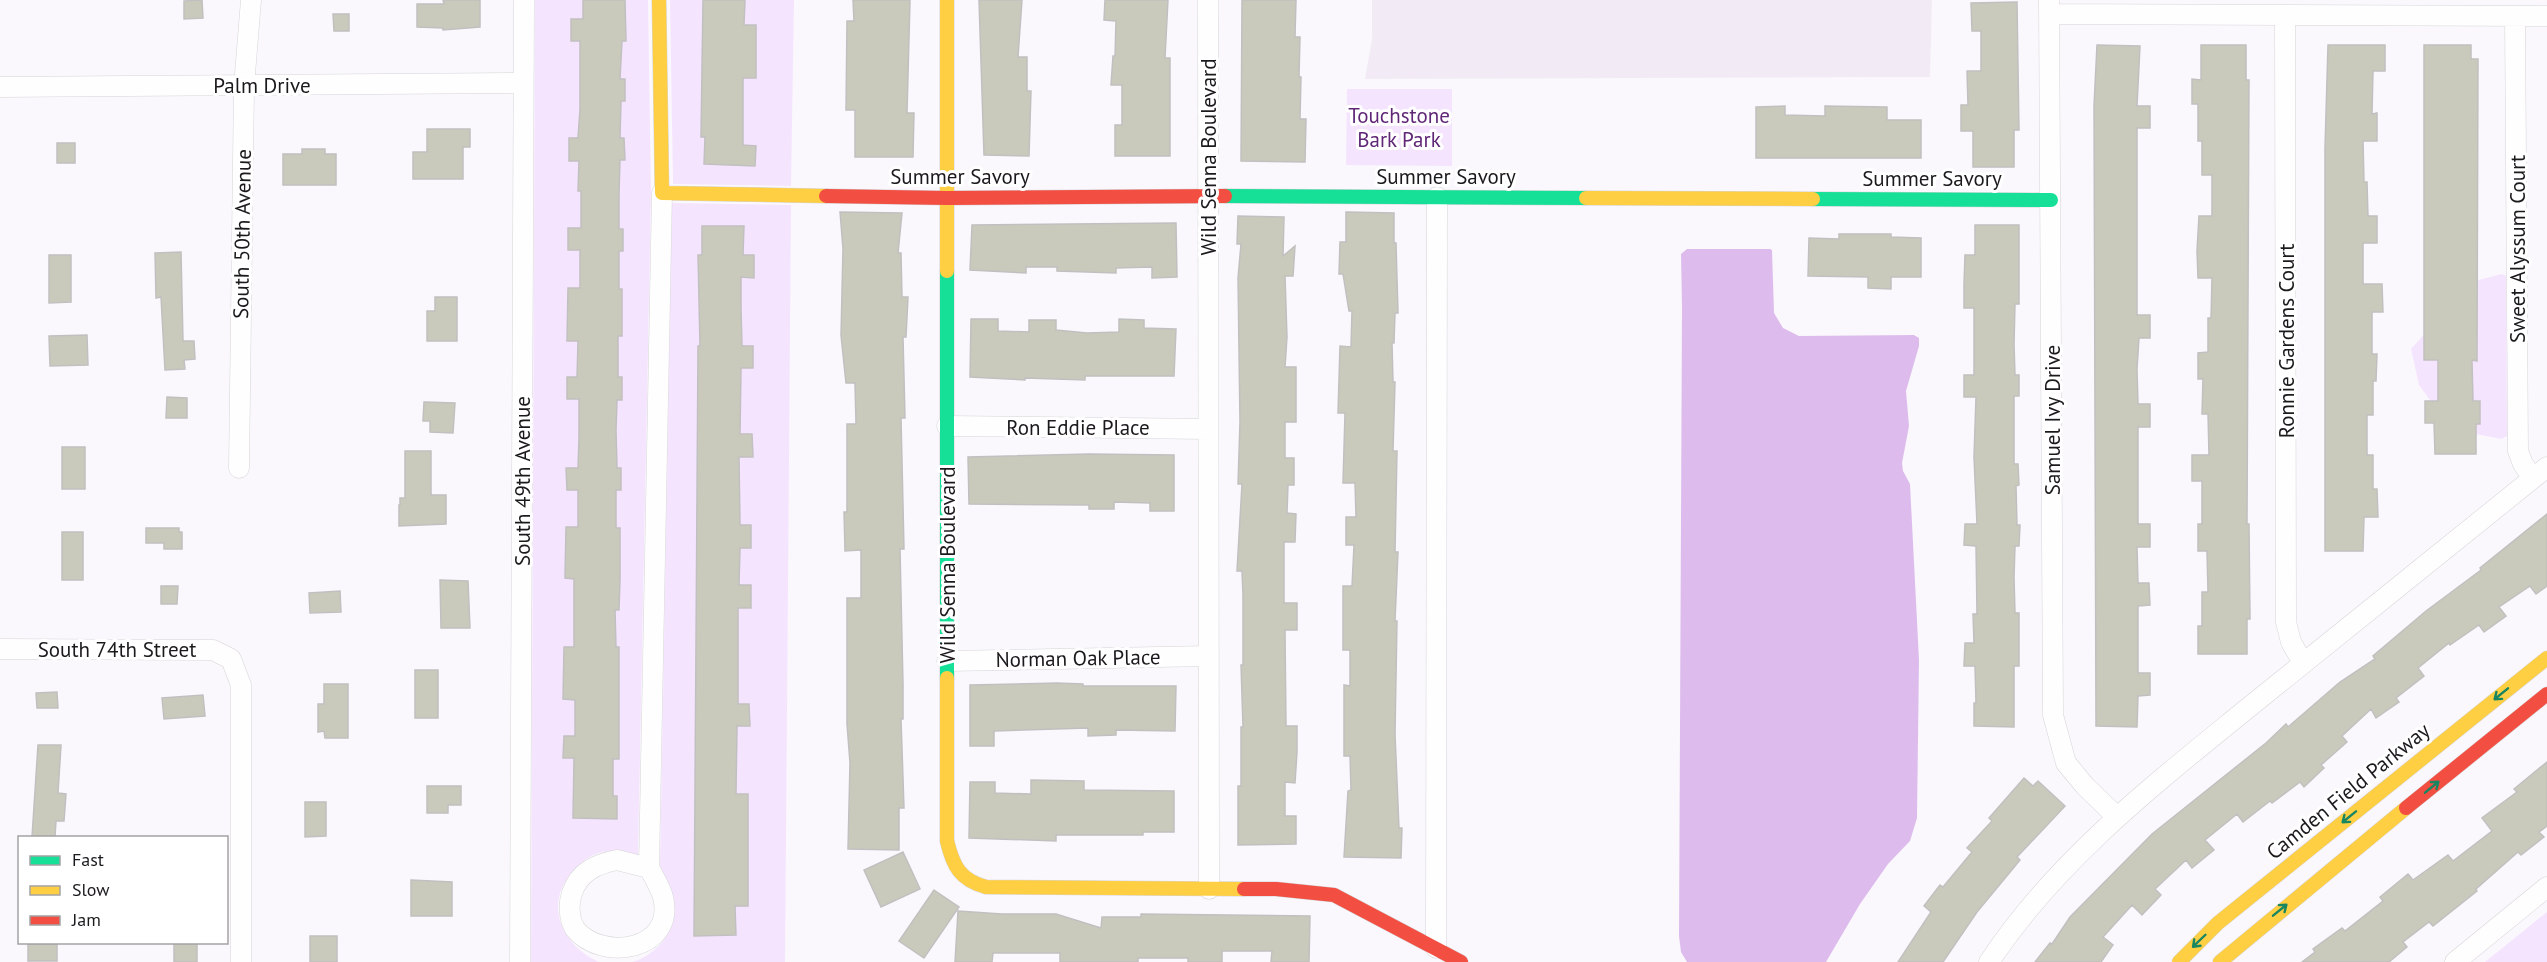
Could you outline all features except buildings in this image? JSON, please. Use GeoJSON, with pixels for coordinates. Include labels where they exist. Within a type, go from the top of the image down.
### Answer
{"type":"FeatureCollection","features":[{"type":"Feature","properties":{"kind":"street","name":"South 50th Avenue"},"geometry":{"type":"LineString","coordinates":[[239,468],[244,86],[251,0]]}},
{"type":"Feature","properties":{"kind":"street","name":"South 49th Avenue"},"geometry":{"type":"LineString","coordinates":[[520,962],[524,0]]}},
{"type":"Feature","properties":{"kind":"street"},"geometry":{"type":"LineString","coordinates":[[649,868],[617,860],[602,863],[588,870],[578,881],[571,894],[569,910],[572,925],[580,938],[591,948],[606,955],[622,956],[638,951],[651,942],[660,928],[664,913],[663,897],[649,868],[662,193],[659,0]]}},
{"type":"Feature","properties":{"kind":"street","name":"Wild Senna Boulevard"},"geometry":{"type":"LineString","coordinates":[[947,0],[947,841],[952,863],[962,878],[974,885],[986,887],[1276,889],[1334,895],[1461,962]]}},
{"type":"Feature","properties":{"kind":"street","name":"Wild Senna Boulevard"},"geometry":{"type":"LineString","coordinates":[[1208,0],[1209,889]]}},
{"type":"Feature","properties":{"kind":"street"},"geometry":{"type":"LineString","coordinates":[[2049,7],[2285,15],[2547,16]]}},
{"type":"Feature","properties":{"kind":"street","name":"Samuel Ivy Drive"},"geometry":{"type":"LineString","coordinates":[[2049,7],[2053,715],[2066,763],[2085,786],[2117,817]]}},
{"type":"Feature","properties":{"kind":"street","name":"Ronnie Gardens Court"},"geometry":{"type":"LineString","coordinates":[[2285,15],[2286,622],[2291,642],[2303,663]]}},
{"type":"Feature","properties":{"kind":"street","name":"Sweet Alyssum Court"},"geometry":{"type":"LineString","coordinates":[[2515,16],[2518,451],[2523,464],[2540,472]]}},
{"type":"Feature","properties":{"kind":"street","name":"Palm Drive"},"geometry":{"type":"LineString","coordinates":[[0,87],[523,83]]}},
{"type":"Feature","properties":{"kind":"street","name":"Summer Savory"},"geometry":{"type":"LineString","coordinates":[[662,193],[947,198],[1208,196],[2051,200]]}},
{"type":"Feature","properties":{"kind":"street"},"geometry":{"type":"LineString","coordinates":[[1437,197],[1437,948]]}},
{"type":"Feature","properties":{"kind":"street","name":"Ron Eddie Place"},"geometry":{"type":"LineString","coordinates":[[947,426],[1208,429]]}},
{"type":"Feature","properties":{"kind":"street"},"geometry":{"type":"LineString","coordinates":[[1989,962],[2044,891],[2093,837],[2303,663],[2540,472]]}},
{"type":"Feature","properties":{"kind":"street","name":"South 74th Street"},"geometry":{"type":"LineString","coordinates":[[0,649],[213,650],[231,659],[241,686],[241,962]]}},
{"type":"Feature","properties":{"kind":"street","name":"Norman Oak Place"},"geometry":{"type":"LineString","coordinates":[[947,662],[1209,656]]}},
{"type":"Feature","properties":{"kind":"street","name":"Camden Field Parkway"},"geometry":{"type":"LineString","coordinates":[[2178,962],[2218,923],[2547,658]]}},
{"type":"Feature","properties":{"kind":"street"},"geometry":{"type":"LineString","coordinates":[[2220,962],[2250,934],[2547,694]]}},
{"type":"Feature","properties":{"kind":"street"},"geometry":{"type":"LineString","coordinates":[[2455,962],[2547,887]]}},
{"type":"Feature","properties":{"kind":"shaded area"},"geometry":{"type":"Polygon","coordinates":[[[1372,0],[1932,0],[1930,77],[1365,79],[1372,39],[1372,0]]]}},
{"type":"Feature","properties":{"kind":"shaded area"},"geometry":{"type":"Polygon","coordinates":[[[1687,249],[1772,250],[1774,313],[1783,328],[1799,336],[1914,335],[1919,338],[1919,346],[1906,391],[1909,426],[1902,463],[1903,471],[1910,484],[1919,660],[1917,818],[1910,841],[1888,864],[1860,904],[1826,962],[1687,962],[1681,952],[1679,936],[1681,254],[1687,249]]]}},
{"type":"Feature","properties":{"kind":"green space"},"geometry":{"type":"Polygon","coordinates":[[[535,0],[648,0],[651,193],[638,855],[606,852],[587,859],[564,883],[559,896],[558,910],[566,935],[586,955],[599,962],[531,962],[535,0]]]}},
{"type":"Feature","properties":{"kind":"green space"},"geometry":{"type":"Polygon","coordinates":[[[670,0],[794,0],[791,186],[673,184],[670,0]]]}},
{"type":"Feature","properties":{"kind":"green space","name":"Touchstone Bark Park"},"geometry":{"type":"Polygon","coordinates":[[[1347,89],[1452,89],[1452,166],[1346,165],[1347,89]]]}},
{"type":"Feature","properties":{"kind":"green space"},"geometry":{"type":"Polygon","coordinates":[[[672,203],[791,205],[785,962],[632,962],[652,952],[667,935],[672,925],[675,903],[660,866],[672,203]]]}},
{"type":"Feature","properties":{"kind":"green space"},"geometry":{"type":"Polygon","coordinates":[[[2502,274],[2506,276],[2507,436],[2501,439],[2451,429],[2419,385],[2411,349],[2471,282],[2502,274]]]}},
{"type":"Feature","properties":{"kind":"green space"},"geometry":{"type":"Polygon","coordinates":[[[2547,912],[2547,962],[2485,962],[2547,912]]]}},
{"type":"Feature","properties":{"kind":"traffic: fast"},"geometry":{"type":"LineString","coordinates":[[1225,196],[1586,198]]}},
{"type":"Feature","properties":{"kind":"traffic: fast"},"geometry":{"type":"LineString","coordinates":[[1813,199],[2051,200]]}},
{"type":"Feature","properties":{"kind":"traffic: fast"},"geometry":{"type":"LineString","coordinates":[[947,271],[947,678]]}},
{"type":"Feature","properties":{"kind":"traffic: slow"},"geometry":{"type":"LineString","coordinates":[[659,0],[662,193],[826,196]]}},
{"type":"Feature","properties":{"kind":"traffic: slow"},"geometry":{"type":"LineString","coordinates":[[947,0],[947,271]]}},
{"type":"Feature","properties":{"kind":"traffic: slow"},"geometry":{"type":"LineString","coordinates":[[1586,198],[1813,199]]}},
{"type":"Feature","properties":{"kind":"traffic: slow"},"geometry":{"type":"LineString","coordinates":[[2179,962],[2218,923],[2547,658]]}},
{"type":"Feature","properties":{"kind":"traffic: slow"},"geometry":{"type":"LineString","coordinates":[[947,678],[947,841],[955,865],[964,876],[986,887],[1244,889]]}},
{"type":"Feature","properties":{"kind":"traffic: slow"},"geometry":{"type":"LineString","coordinates":[[2220,962],[2406,808]]}},
{"type":"Feature","properties":{"kind":"traffic: jam"},"geometry":{"type":"LineString","coordinates":[[826,196],[947,198],[1225,196]]}},
{"type":"Feature","properties":{"kind":"traffic: jam"},"geometry":{"type":"LineString","coordinates":[[2406,808],[2547,694]]}},
{"type":"Feature","properties":{"kind":"traffic: jam"},"geometry":{"type":"LineString","coordinates":[[1244,889],[1276,889],[1334,895],[1461,962]]}}]}
